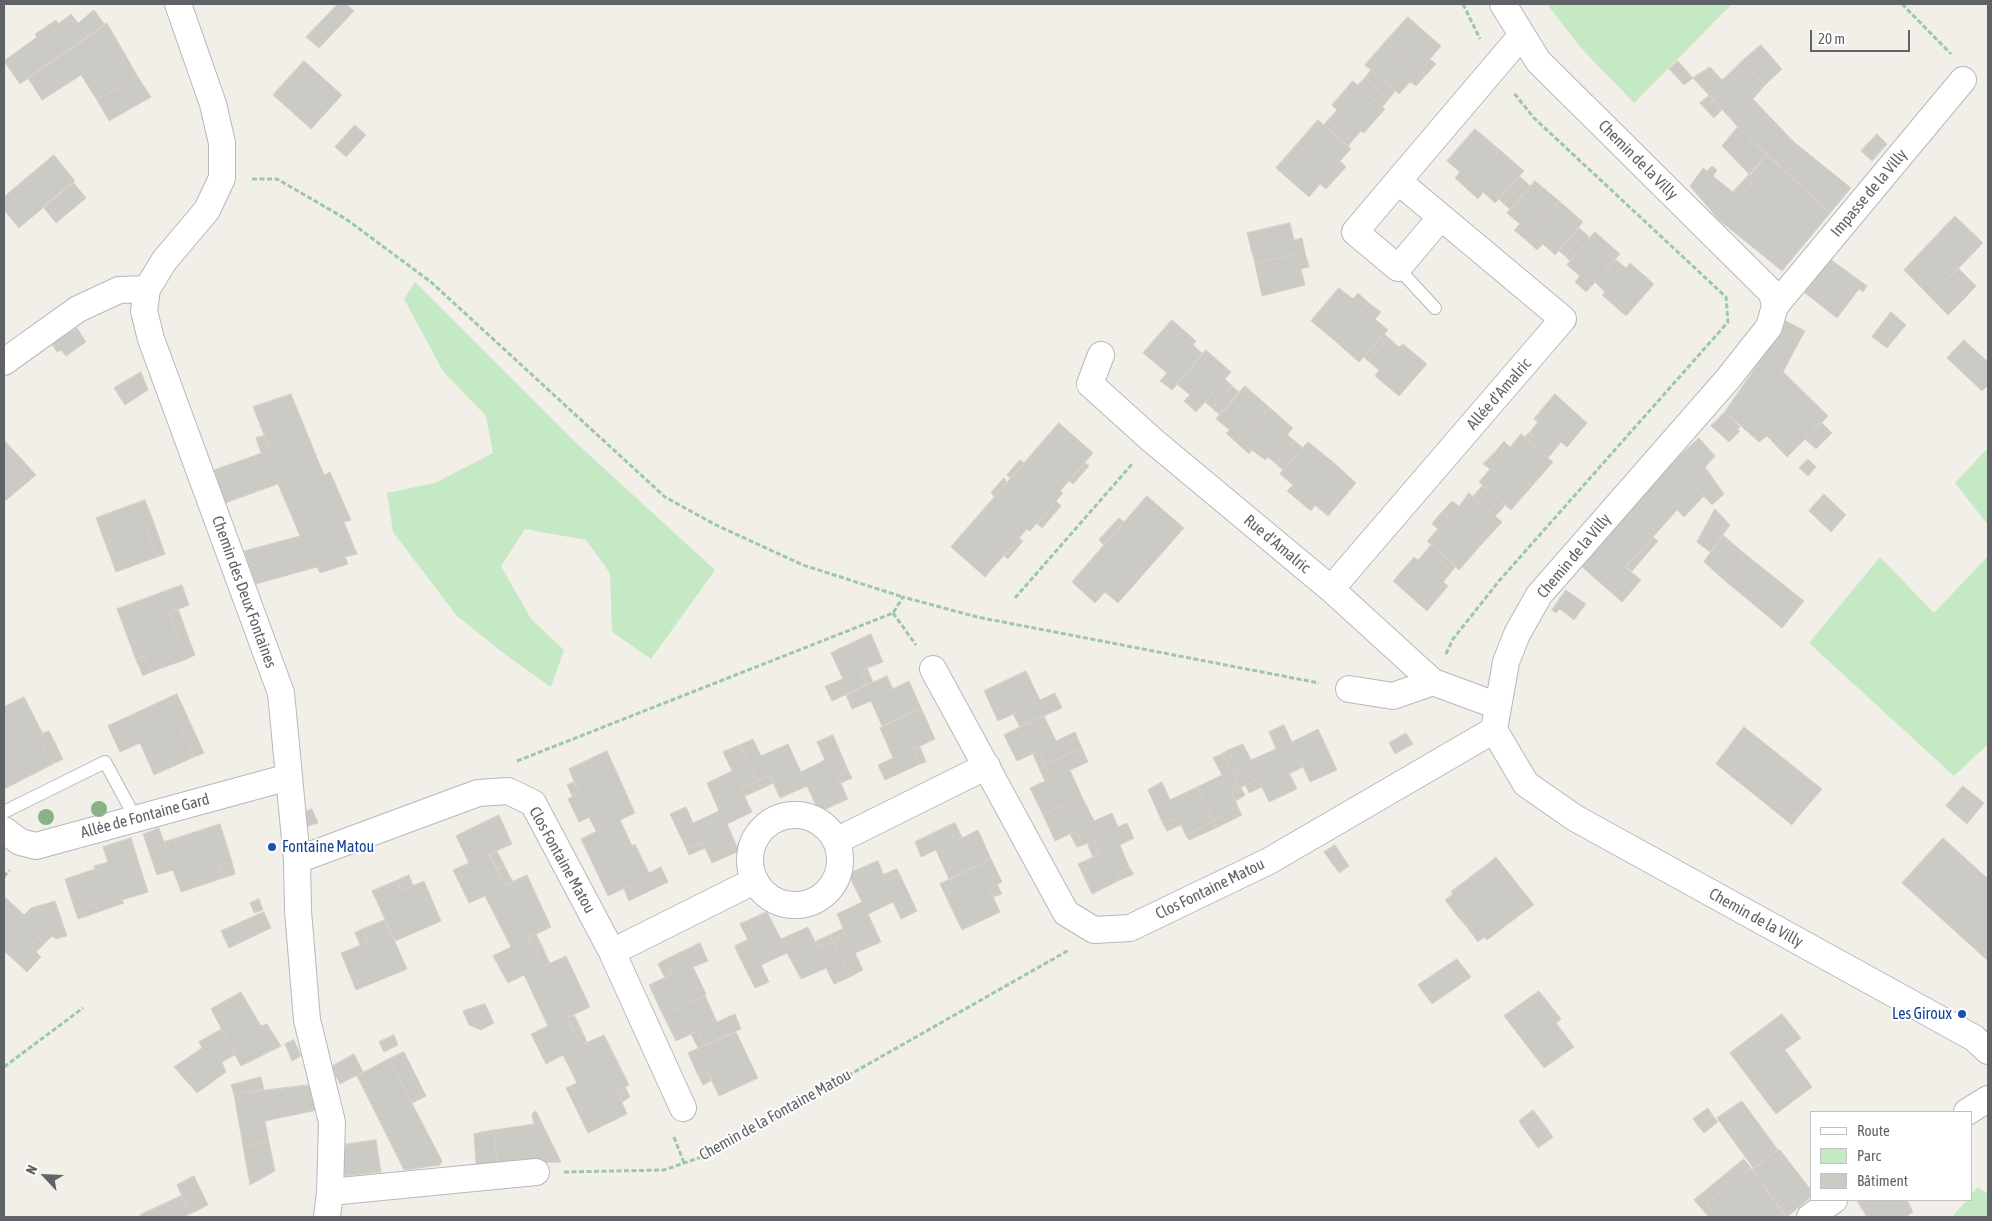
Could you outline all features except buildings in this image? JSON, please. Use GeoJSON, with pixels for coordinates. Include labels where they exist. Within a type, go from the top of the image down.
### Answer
{"type":"FeatureCollection","features":[{"type":"Feature","properties":{"kind":"street","name":"Chemin des Deux Fontaines"},"geometry":{"type":"LineString","coordinates":[[178,4],[213,104],[222,143],[222,178],[207,210],[164,261],[147,289],[144,311],[151,339],[281,693],[297,860],[298,911],[307,1020],[332,1122],[330,1192],[327,1217]]}},
{"type":"Feature","properties":{"kind":"street","name":"Chemin de la Villy"},"geometry":{"type":"LineString","coordinates":[[1503,4],[1538,61],[1772,292],[1775,306],[1770,327],[1727,380],[1539,595],[1517,634],[1506,662],[1496,718],[1526,784],[1575,818],[1974,1038],[1988,1051]]}},
{"type":"Feature","properties":{"kind":"street"},"geometry":{"type":"LineString","coordinates":[[1441,217],[1398,268],[1356,232],[1522,35]]}},
{"type":"Feature","properties":{"kind":"street","name":"Impasse de la Villy"},"geometry":{"type":"LineString","coordinates":[[1775,306],[1962,80]]}},
{"type":"Feature","properties":{"kind":"street","name":"Allée d'Amalric"},"geometry":{"type":"LineString","coordinates":[[1331,589],[1562,320],[1398,181]]}},
{"type":"Feature","properties":{"kind":"street"},"geometry":{"type":"LineString","coordinates":[[4,362],[78,309],[119,290],[147,289]]}},
{"type":"Feature","properties":{"kind":"street","name":"Rue d'Amalric"},"geometry":{"type":"LineString","coordinates":[[1101,355],[1090,384],[1152,440],[1331,589],[1433,682],[1496,718]]}},
{"type":"Feature","properties":{"kind":"street"},"geometry":{"type":"LineString","coordinates":[[933,669],[1066,913],[1094,930]]}},
{"type":"Feature","properties":{"kind":"street"},"geometry":{"type":"LineString","coordinates":[[1350,688],[1393,696],[1433,682]]}},
{"type":"Feature","properties":{"kind":"street","name":"Clos Fontaine Matou"},"geometry":{"type":"LineString","coordinates":[[1094,930],[1130,928],[1269,861],[1496,718]]}},
{"type":"Feature","properties":{"kind":"street"},"geometry":{"type":"LineString","coordinates":[[836,841],[987,766]]}},
{"type":"Feature","properties":{"kind":"street","name":"Allée de Fontaine Gard"},"geometry":{"type":"LineString","coordinates":[[4,830],[20,842],[36,846],[289,777]]}},
{"type":"Feature","properties":{"kind":"street","name":"Clos Fontaine Matou"},"geometry":{"type":"LineString","coordinates":[[297,860],[478,793],[508,791],[533,803],[612,952],[683,1108]]}},
{"type":"Feature","properties":{"kind":"street"},"geometry":{"type":"LineString","coordinates":[[788,816],[803,816],[816,820],[828,829],[836,841],[840,856],[838,872],[832,886],[822,897],[807,904],[792,906],[776,902],[764,894],[754,882],[750,868],[750,853],[754,840],[763,828],[774,820],[788,816]]}},
{"type":"Feature","properties":{"kind":"street"},"geometry":{"type":"LineString","coordinates":[[612,952],[754,882]]}},
{"type":"Feature","properties":{"kind":"street"},"geometry":{"type":"LineString","coordinates":[[1969,1111],[1988,1099]]}},
{"type":"Feature","properties":{"kind":"street"},"geometry":{"type":"LineString","coordinates":[[330,1192],[536,1172]]}},
{"type":"Feature","properties":{"kind":"street"},"geometry":{"type":"LineString","coordinates":[[1810,1217],[1833,1201]]}},
{"type":"Feature","properties":{"kind":"lane"},"geometry":{"type":"LineString","coordinates":[[1398,268],[1435,308]]}},
{"type":"Feature","properties":{"kind":"lane"},"geometry":{"type":"LineString","coordinates":[[4,812],[105,762],[136,819]]}},
{"type":"Feature","properties":{"kind":"path"},"geometry":{"type":"LineString","coordinates":[[1902,4],[1961,64],[1962,80]]}},
{"type":"Feature","properties":{"kind":"path"},"geometry":{"type":"LineString","coordinates":[[222,178],[277,179],[346,219],[432,282],[665,497],[716,525],[803,565],[903,597]]}},
{"type":"Feature","properties":{"kind":"path"},"geometry":{"type":"LineString","coordinates":[[1015,598],[1152,440]]}},
{"type":"Feature","properties":{"kind":"path"},"geometry":{"type":"LineString","coordinates":[[893,613],[933,669]]}},
{"type":"Feature","properties":{"kind":"path","name":"Chemin de la Fontaine Matou"},"geometry":{"type":"LineString","coordinates":[[536,1172],[664,1170],[710,1154],[1069,950],[1094,930]]}},
{"type":"Feature","properties":{"kind":"path"},"geometry":{"type":"LineString","coordinates":[[4,1067],[84,1008]]}},
{"type":"Feature","properties":{"kind":"path"},"geometry":{"type":"LineString","coordinates":[[4,1058],[8,1063]]}},
{"type":"Feature","properties":{"kind":"green space"},"geometry":{"type":"Polygon","coordinates":[[[1547,4],[1732,4],[1634,103],[1581,48],[1547,4]]]}},
{"type":"Feature","properties":{"kind":"green space"},"geometry":{"type":"Polygon","coordinates":[[[415,282],[574,441],[715,570],[651,659],[612,632],[610,573],[586,540],[525,529],[501,566],[531,619],[564,650],[551,687],[506,655],[457,616],[393,532],[387,493],[435,483],[493,453],[486,416],[443,371],[404,299],[415,282]]]}},
{"type":"Feature","properties":{"kind":"green space"},"geometry":{"type":"Polygon","coordinates":[[[1988,448],[1988,525],[1955,483],[1988,448]]]}},
{"type":"Feature","properties":{"kind":"green space"},"geometry":{"type":"Polygon","coordinates":[[[1988,556],[1988,744],[1954,776],[1809,643],[1880,557],[1934,613],[1988,556]]]}},
{"type":"Feature","properties":{"kind":"green space"},"geometry":{"type":"Polygon","coordinates":[[[1978,1187],[1988,1194],[1988,1217],[1952,1217],[1966,1201],[1972,1201],[1972,1194],[1978,1187]]]}},
{"type":"Feature","properties":{"kind":"place","name":"Fontaine Matou"},"geometry":{"type":"Point","coordinates":[272,847]}},
{"type":"Feature","properties":{"kind":"place","name":"Les Giroux"},"geometry":{"type":"Point","coordinates":[1962,1014]}}]}
